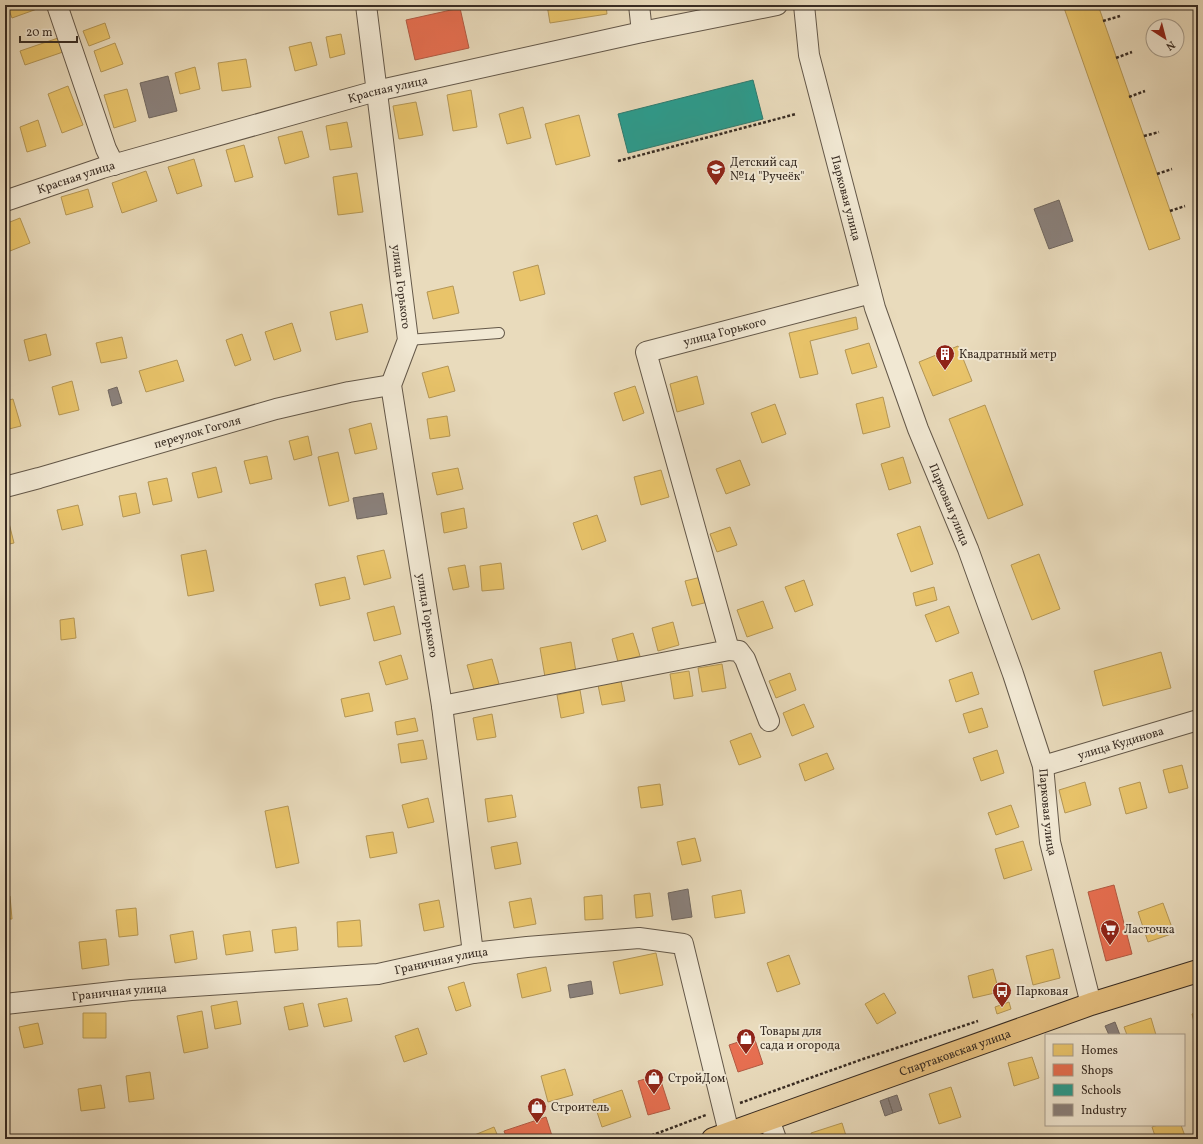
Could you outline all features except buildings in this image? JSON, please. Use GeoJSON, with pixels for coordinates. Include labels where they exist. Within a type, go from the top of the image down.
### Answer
{"type":"FeatureCollection","features":[{"type":"Feature","properties":{"kind":"main road","name":"Спартаковская улица"},"geometry":{"type":"LineString","coordinates":[[721,1136],[1091,1004],[1198,971]]}},
{"type":"Feature","properties":{"kind":"street"},"geometry":{"type":"LineString","coordinates":[[57,5],[106,149],[114,165]]}},
{"type":"Feature","properties":{"kind":"street","name":"улица Горького"},"geometry":{"type":"LineString","coordinates":[[366,5],[408,340],[391,384],[442,706],[473,954]]}},
{"type":"Feature","properties":{"kind":"street"},"geometry":{"type":"LineString","coordinates":[[639,5],[642,32]]}},
{"type":"Feature","properties":{"kind":"street","name":"Красная улица"},"geometry":{"type":"LineString","coordinates":[[5,201],[114,165],[376,91],[642,32],[777,5]]}},
{"type":"Feature","properties":{"kind":"street","name":"Парковая улица"},"geometry":{"type":"LineString","coordinates":[[804,5],[810,55],[871,293],[918,429],[971,557],[1013,674],[1043,766],[1050,842],[1091,1004]]}},
{"type":"Feature","properties":{"kind":"street","name":"улица Горького"},"geometry":{"type":"LineString","coordinates":[[729,650],[646,352],[871,293]]}},
{"type":"Feature","properties":{"kind":"street","name":"переулок Гоголя"},"geometry":{"type":"LineString","coordinates":[[5,487],[276,409],[391,384]]}},
{"type":"Feature","properties":{"kind":"street"},"geometry":{"type":"LineString","coordinates":[[442,706],[729,650],[739,651],[745,659],[769,721]]}},
{"type":"Feature","properties":{"kind":"street","name":"улица Кудинова"},"geometry":{"type":"LineString","coordinates":[[1043,766],[1198,720]]}},
{"type":"Feature","properties":{"kind":"street","name":"Граничная улица"},"geometry":{"type":"LineString","coordinates":[[5,1004],[131,990],[378,974],[473,954],[527,947],[639,938],[683,944],[721,1136]]}},
{"type":"Feature","properties":{"kind":"street"},"geometry":{"type":"LineString","coordinates":[[769,1119],[776,1139]]}},
{"type":"Feature","properties":{"kind":"lane"},"geometry":{"type":"LineString","coordinates":[[408,340],[499,333]]}},
{"type":"Feature","properties":{"kind":"path"},"geometry":{"type":"LineString","coordinates":[[1103,21],[1120,16]]}},
{"type":"Feature","properties":{"kind":"path"},"geometry":{"type":"LineString","coordinates":[[1116,58],[1132,52]]}},
{"type":"Feature","properties":{"kind":"path"},"geometry":{"type":"LineString","coordinates":[[1130,96],[1146,91]]}},
{"type":"Feature","properties":{"kind":"path"},"geometry":{"type":"LineString","coordinates":[[618,161],[796,114]]}},
{"type":"Feature","properties":{"kind":"path"},"geometry":{"type":"LineString","coordinates":[[1144,136],[1159,132]]}},
{"type":"Feature","properties":{"kind":"path"},"geometry":{"type":"LineString","coordinates":[[1157,174],[1172,168]]}},
{"type":"Feature","properties":{"kind":"path"},"geometry":{"type":"LineString","coordinates":[[1170,211],[1184,206]]}},
{"type":"Feature","properties":{"kind":"place","name":"Детский сад №14 \"Ручеёк\""},"geometry":{"type":"Point","coordinates":[716,186]}},
{"type":"Feature","properties":{"kind":"place","name":"Квадратный метр"},"geometry":{"type":"Point","coordinates":[945,371]}},
{"type":"Feature","properties":{"kind":"place","name":"Ласточка"},"geometry":{"type":"Point","coordinates":[1110,946]}},
{"type":"Feature","properties":{"kind":"place","name":"Парковая"},"geometry":{"type":"Point","coordinates":[1002,1008]}},
{"type":"Feature","properties":{"kind":"place","name":"Товары для сада и огорода"},"geometry":{"type":"Point","coordinates":[746,1055]}},
{"type":"Feature","properties":{"kind":"place","name":"СтройДом"},"geometry":{"type":"Point","coordinates":[654,1095]}},
{"type":"Feature","properties":{"kind":"place","name":"Строитель"},"geometry":{"type":"Point","coordinates":[537,1124]}}]}
